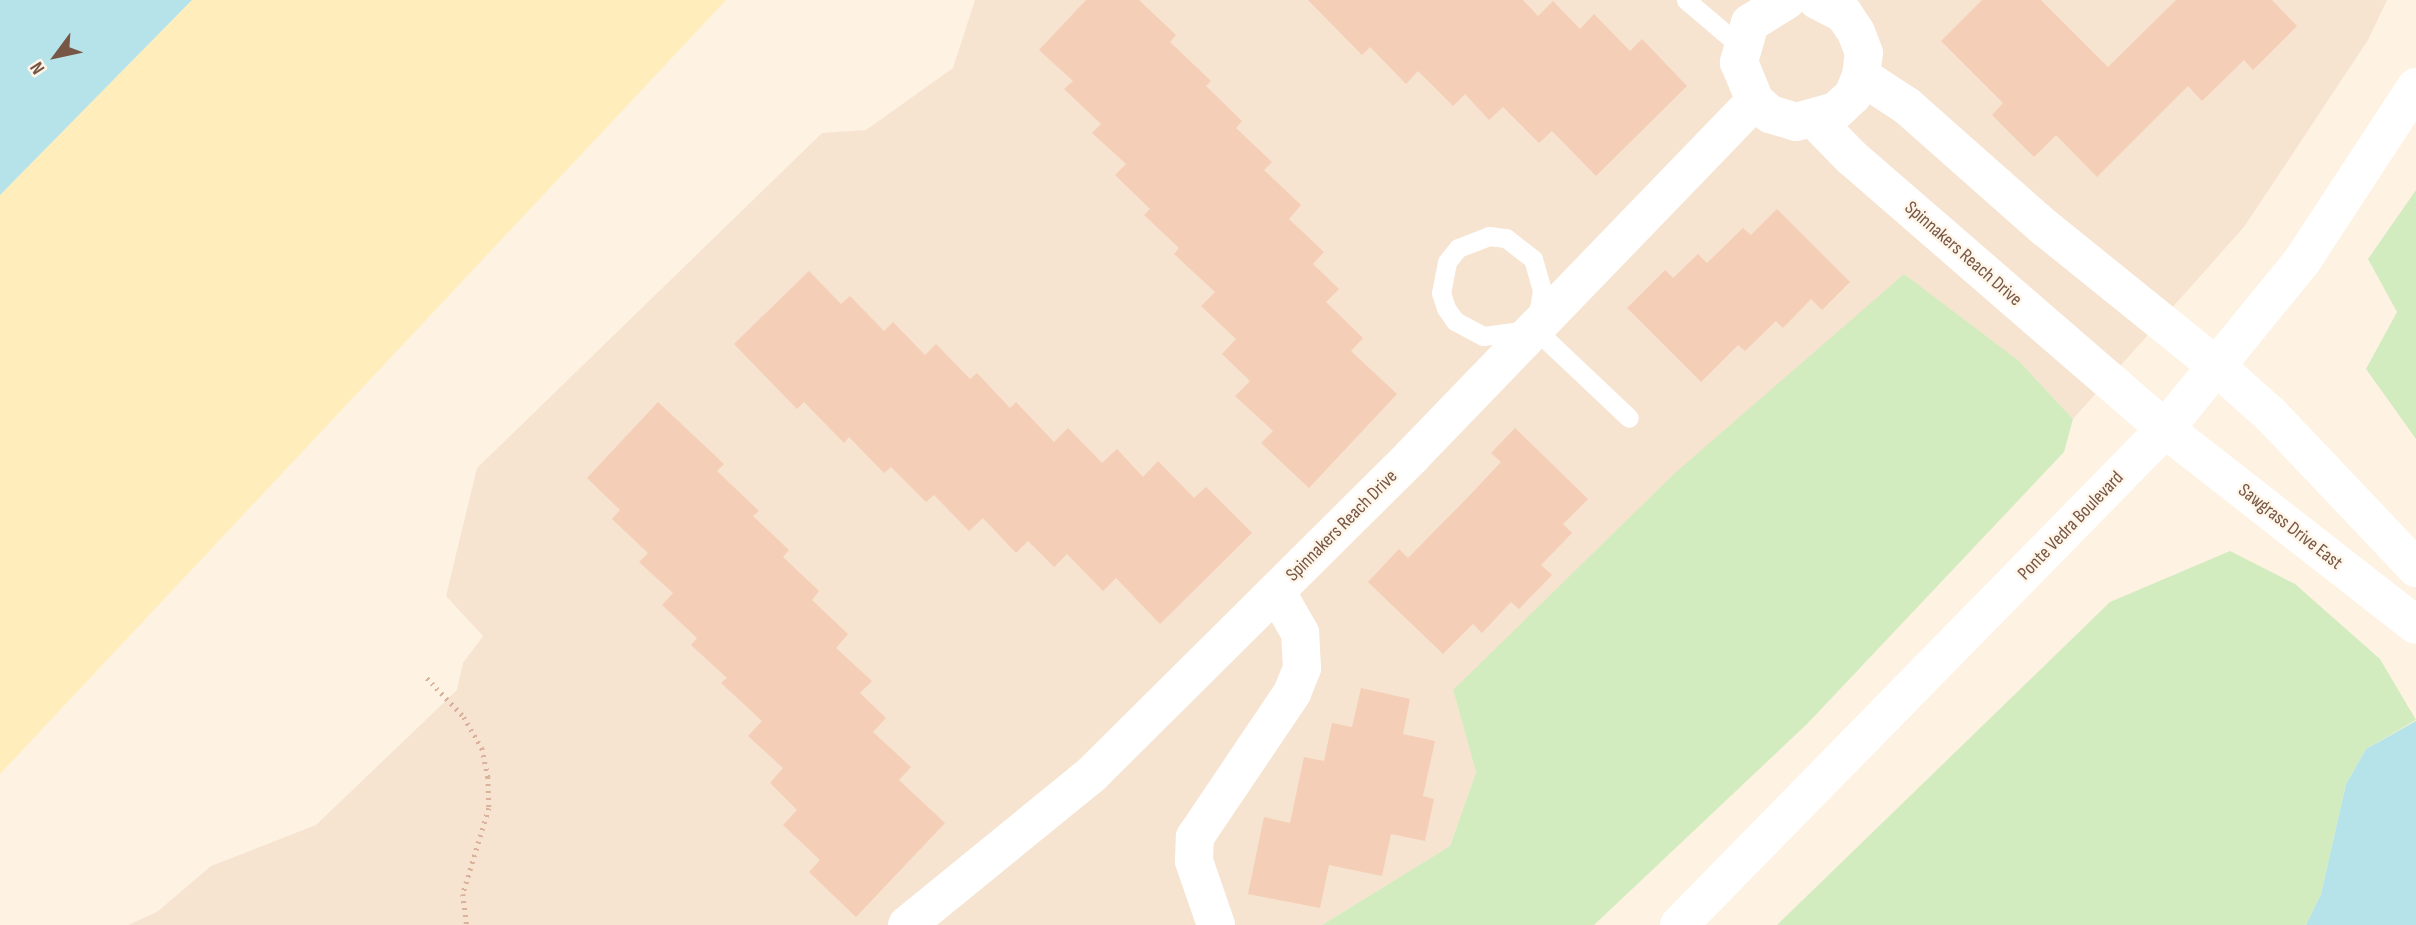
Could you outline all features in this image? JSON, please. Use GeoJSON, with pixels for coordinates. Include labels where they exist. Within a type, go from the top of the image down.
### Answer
{"type":"FeatureCollection","features":[{"type":"Feature","properties":{"kind":"street"},"geometry":{"type":"LineString","coordinates":[[1787,0],[1750,23],[1740,46],[1744,81],[1755,101],[1770,114],[1796,122],[1836,111],[1853,95],[1861,76],[1864,53],[1856,32],[1829,2]]}},
{"type":"Feature","properties":{"kind":"street"},"geometry":{"type":"LineString","coordinates":[[1861,76],[1907,106],[2044,227],[2216,366],[2271,415],[2416,568]]}},
{"type":"Feature","properties":{"kind":"street","name":"Ponte Vedra Boulevard"},"geometry":{"type":"LineString","coordinates":[[1679,925],[2165,429],[2302,261],[2416,87]]}},
{"type":"Feature","properties":{"kind":"street","name":"Spinnakers Reach Drive"},"geometry":{"type":"LineString","coordinates":[[907,925],[1092,774],[1535,329],[1755,101]]}},
{"type":"Feature","properties":{"kind":"street","name":"Spinnakers Reach Drive"},"geometry":{"type":"LineString","coordinates":[[1814,119],[1851,157],[2165,429]]}},
{"type":"Feature","properties":{"kind":"street","name":"Sawgrass Drive East"},"geometry":{"type":"LineString","coordinates":[[2165,429],[2416,625]]}},
{"type":"Feature","properties":{"kind":"street"},"geometry":{"type":"LineString","coordinates":[[1216,925],[1194,861],[1195,837],[1292,693],[1302,668],[1300,633],[1276,591]]}},
{"type":"Feature","properties":{"kind":"lane"},"geometry":{"type":"LineString","coordinates":[[1686,0],[1740,46]]}},
{"type":"Feature","properties":{"kind":"lane"},"geometry":{"type":"LineString","coordinates":[[1489,236],[1506,238],[1533,258],[1542,305],[1535,329],[1483,336],[1455,321],[1441,285],[1447,262],[1458,248],[1489,236]]}},
{"type":"Feature","properties":{"kind":"lane"},"geometry":{"type":"LineString","coordinates":[[1535,329],[1629,418]]}},
{"type":"Feature","properties":{"kind":"path"},"geometry":{"type":"LineString","coordinates":[[428,678],[464,717],[482,748],[488,777],[489,807],[463,894],[467,925]]}},
{"type":"Feature","properties":{"kind":"shaded area"},"geometry":{"type":"Polygon","coordinates":[[[975,0],[2387,0],[2368,40],[2244,227],[2073,419],[2019,361],[1453,690],[1476,772],[1450,846],[1322,925],[128,925],[157,912],[211,866],[316,825],[457,690],[463,663],[483,636],[446,596],[477,468],[822,133],[866,130],[953,68],[975,0]]]}},
{"type":"Feature","properties":{"kind":"green space"},"geometry":{"type":"Polygon","coordinates":[[[2416,190],[2416,439],[2366,369],[2397,312],[2368,259],[2416,190]]]}},
{"type":"Feature","properties":{"kind":"green space"},"geometry":{"type":"Polygon","coordinates":[[[1904,274],[2019,361],[2073,419],[2064,452],[1807,724],[1594,925],[1322,925],[1450,846],[1476,772],[1453,690],[1676,472],[1904,274]]]}},
{"type":"Feature","properties":{"kind":"green space"},"geometry":{"type":"Polygon","coordinates":[[[2230,551],[2295,584],[2380,659],[2416,720],[2366,749],[2346,784],[2321,894],[2306,925],[1777,925],[2110,602],[2230,551]]]}},
{"type":"Feature","properties":{"kind":"sand"},"geometry":{"type":"Polygon","coordinates":[[[192,0],[726,0],[0,774],[0,195],[192,0]]]}},
{"type":"Feature","properties":{"kind":"water"},"geometry":{"type":"Polygon","coordinates":[[[0,0],[192,0],[0,195],[0,0]]]}},
{"type":"Feature","properties":{"kind":"water"},"geometry":{"type":"Polygon","coordinates":[[[2416,721],[2416,925],[2306,925],[2321,894],[2346,784],[2366,749],[2416,721]]]}},
{"type":"Feature","properties":{"kind":"building"},"geometry":{"type":"Polygon","coordinates":[[[1086,0],[1139,0],[1176,35],[1170,42],[1211,81],[1206,86],[1242,121],[1236,128],[1272,162],[1264,170],[1301,205],[1289,219],[1324,252],[1313,264],[1339,289],[1326,302],[1363,338],[1351,351],[1397,394],[1309,488],[1261,443],[1273,431],[1235,396],[1250,381],[1222,354],[1236,339],[1201,306],[1215,292],[1174,254],[1179,248],[1144,215],[1150,209],[1115,175],[1126,164],[1092,133],[1101,124],[1064,89],[1073,81],[1039,50],[1086,0]]]}},
{"type":"Feature","properties":{"kind":"building"},"geometry":{"type":"Polygon","coordinates":[[[1308,0],[1523,0],[1538,16],[1553,1],[1580,29],[1594,14],[1630,51],[1642,39],[1687,86],[1596,176],[1552,131],[1539,143],[1503,107],[1489,120],[1465,94],[1453,106],[1418,71],[1406,84],[1370,47],[1362,55],[1308,0]]]}},
{"type":"Feature","properties":{"kind":"building"},"geometry":{"type":"Polygon","coordinates":[[[1982,0],[2041,0],[2108,67],[2176,0],[2272,0],[2297,26],[2253,70],[2244,60],[2202,101],[2188,86],[2097,177],[2056,135],[2034,157],[1992,115],[2003,103],[1941,41],[1982,0]]]}},
{"type":"Feature","properties":{"kind":"building"},"geometry":{"type":"Polygon","coordinates":[[[1777,209],[1850,282],[1822,310],[1811,299],[1783,328],[1776,321],[1745,351],[1738,345],[1701,382],[1627,308],[1665,270],[1673,278],[1698,254],[1707,263],[1743,228],[1751,235],[1777,209]]]}},
{"type":"Feature","properties":{"kind":"building"},"geometry":{"type":"Polygon","coordinates":[[[809,271],[841,304],[850,296],[884,331],[893,322],[925,355],[936,344],[970,379],[977,373],[1010,408],[1016,402],[1054,442],[1068,428],[1102,463],[1117,449],[1143,477],[1158,461],[1194,498],[1206,487],[1252,533],[1160,624],[1116,578],[1103,591],[1067,554],[1054,567],[1028,541],[1016,553],[983,518],[969,531],[934,495],[926,502],[891,467],[884,473],[849,437],[844,443],[804,402],[797,409],[734,344],[809,271]]]}},
{"type":"Feature","properties":{"kind":"building"},"geometry":{"type":"Polygon","coordinates":[[[658,402],[724,464],[717,471],[759,511],[753,516],[789,550],[783,557],[819,591],[812,600],[848,634],[836,648],[872,681],[860,693],[886,718],[873,732],[911,767],[899,780],[945,823],[856,917],[809,872],[820,860],[783,825],[797,810],[770,783],[783,768],[748,736],[762,721],[721,683],[727,678],[691,645],[697,638],[662,605],[673,593],[639,562],[648,553],[612,519],[620,510],[587,478],[658,402]]]}},
{"type":"Feature","properties":{"kind":"building"},"geometry":{"type":"Polygon","coordinates":[[[1515,428],[1588,499],[1563,524],[1572,533],[1541,565],[1552,575],[1519,609],[1511,602],[1482,633],[1473,624],[1443,654],[1368,582],[1399,549],[1408,558],[1470,495],[1501,462],[1491,453],[1515,428]]]}},
{"type":"Feature","properties":{"kind":"building"},"geometry":{"type":"Polygon","coordinates":[[[1361,688],[1410,699],[1403,734],[1435,741],[1423,796],[1434,799],[1425,841],[1391,834],[1382,876],[1329,865],[1320,908],[1248,894],[1264,817],[1290,823],[1304,757],[1324,761],[1332,723],[1352,727],[1361,688]]]}}]}
